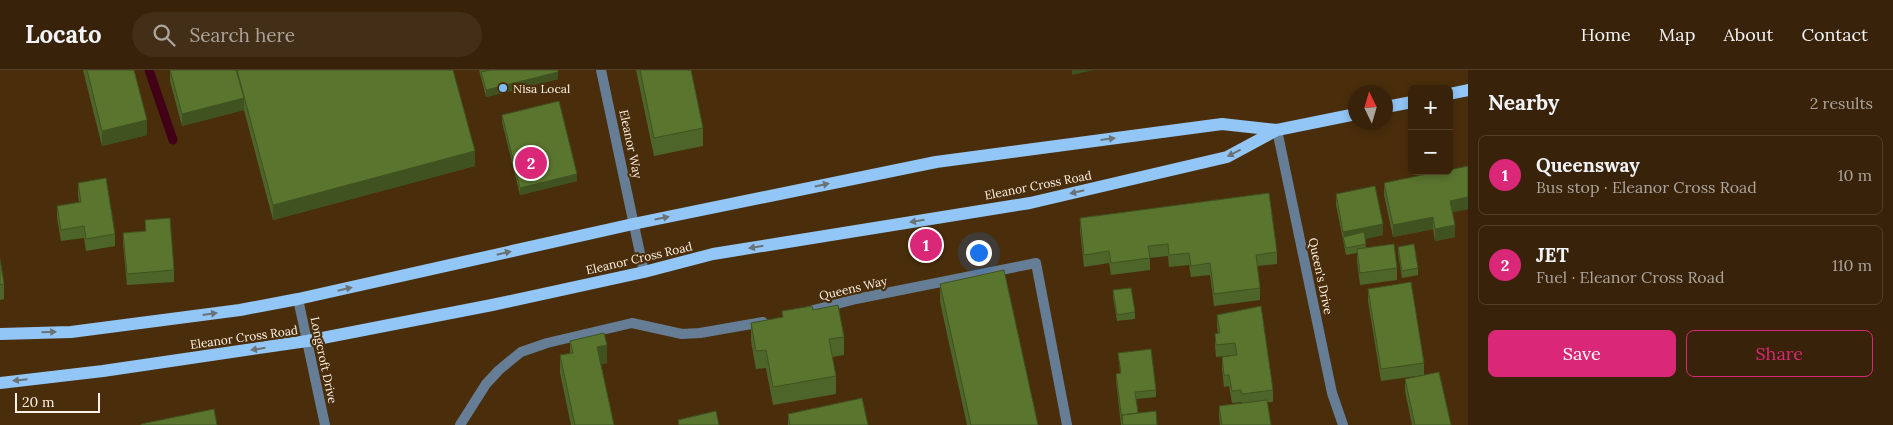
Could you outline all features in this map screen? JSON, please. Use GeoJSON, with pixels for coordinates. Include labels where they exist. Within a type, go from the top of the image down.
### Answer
{"type":"FeatureCollection","features":[{"type":"Feature","properties":{"kind":"main road"},"geometry":{"type":"LineString","coordinates":[[1453,93],[1468,90]]}},
{"type":"Feature","properties":{"kind":"main road"},"geometry":{"type":"LineString","coordinates":[[1393,106],[1408,103]]}},
{"type":"Feature","properties":{"kind":"main road","name":"Eleanor Cross Road"},"geometry":{"type":"LineString","coordinates":[[0,382],[103,371],[307,341],[644,272],[713,254],[1030,203],[1227,157],[1277,130],[1348,116]]}},
{"type":"Feature","properties":{"kind":"main road","name":"Eleanor Cross Road"},"geometry":{"type":"LineString","coordinates":[[0,334],[71,332],[240,310],[298,300],[632,224],[936,162],[1222,124],[1277,130]]}},
{"type":"Feature","properties":{"kind":"street","name":"Eleanor Way"},"geometry":{"type":"LineString","coordinates":[[601,70],[626,180],[632,224],[644,272]]}},
{"type":"Feature","properties":{"kind":"street","name":"Queen's Drive"},"geometry":{"type":"LineString","coordinates":[[1277,130],[1332,393],[1344,425]]}},
{"type":"Feature","properties":{"kind":"street","name":"Queens Way"},"geometry":{"type":"LineString","coordinates":[[791,315],[1036,263],[1067,425]]}},
{"type":"Feature","properties":{"kind":"street","name":"Longcroft Drive"},"geometry":{"type":"LineString","coordinates":[[298,300],[325,425]]}},
{"type":"Feature","properties":{"kind":"street"},"geometry":{"type":"LineString","coordinates":[[460,425],[486,384],[499,370],[521,352],[547,343],[632,323],[682,334],[700,333],[773,320]]}},
{"type":"Feature","properties":{"kind":"building"},"geometry":{"type":"Polygon","coordinates":[[[87,70],[134,70],[147,120],[102,131],[87,70]]]}},
{"type":"Feature","properties":{"kind":"building"},"geometry":{"type":"Polygon","coordinates":[[[170,70],[236,70],[244,98],[182,114],[170,70]]]}},
{"type":"Feature","properties":{"kind":"building"},"geometry":{"type":"Polygon","coordinates":[[[237,70],[453,70],[475,151],[273,205],[237,70]]]}},
{"type":"Feature","properties":{"kind":"building"},"geometry":{"type":"Polygon","coordinates":[[[490,70],[558,70],[558,72],[486,90],[481,72],[490,70]]]}},
{"type":"Feature","properties":{"kind":"building"},"geometry":{"type":"Polygon","coordinates":[[[640,70],[691,70],[703,128],[654,138],[640,70]]]}},
{"type":"Feature","properties":{"kind":"building"},"geometry":{"type":"Polygon","coordinates":[[[559,101],[577,174],[520,188],[502,115],[559,101]]]}},
{"type":"Feature","properties":{"kind":"building"},"geometry":{"type":"Polygon","coordinates":[[[1468,166],[1468,197],[1450,201],[1455,225],[1435,229],[1433,217],[1393,225],[1384,183],[1422,175],[1453,175],[1453,169],[1468,166]]]}},
{"type":"Feature","properties":{"kind":"building"},"geometry":{"type":"Polygon","coordinates":[[[106,178],[115,234],[86,239],[84,226],[61,230],[57,206],[81,202],[78,183],[106,178]]]}},
{"type":"Feature","properties":{"kind":"building"},"geometry":{"type":"Polygon","coordinates":[[[1375,186],[1383,224],[1343,232],[1336,194],[1375,186]]]}},
{"type":"Feature","properties":{"kind":"building"},"geometry":{"type":"Polygon","coordinates":[[[1269,193],[1277,252],[1256,255],[1260,288],[1214,294],[1210,263],[1191,266],[1189,253],[1169,255],[1168,244],[1148,246],[1150,258],[1111,263],[1109,251],[1084,255],[1080,218],[1269,193]]]}},
{"type":"Feature","properties":{"kind":"building"},"geometry":{"type":"Polygon","coordinates":[[[170,218],[174,270],[127,274],[123,233],[146,231],[145,220],[170,218]]]}},
{"type":"Feature","properties":{"kind":"building"},"geometry":{"type":"Polygon","coordinates":[[[1364,232],[1366,244],[1346,248],[1343,237],[1364,232]]]}},
{"type":"Feature","properties":{"kind":"building"},"geometry":{"type":"Polygon","coordinates":[[[1394,244],[1397,268],[1360,273],[1357,249],[1394,244]]]}},
{"type":"Feature","properties":{"kind":"building"},"geometry":{"type":"Polygon","coordinates":[[[1414,244],[1418,268],[1402,271],[1398,247],[1414,244]]]}},
{"type":"Feature","properties":{"kind":"building"},"geometry":{"type":"Polygon","coordinates":[[[0,259],[4,284],[0,285],[0,259]]]}},
{"type":"Feature","properties":{"kind":"building"},"geometry":{"type":"Polygon","coordinates":[[[1004,270],[1038,425],[971,425],[940,284],[1004,270]]]}},
{"type":"Feature","properties":{"kind":"building"},"geometry":{"type":"Polygon","coordinates":[[[1411,282],[1424,363],[1381,369],[1368,289],[1411,282]]]}},
{"type":"Feature","properties":{"kind":"building"},"geometry":{"type":"Polygon","coordinates":[[[1131,288],[1135,312],[1117,315],[1113,290],[1131,288]]]}},
{"type":"Feature","properties":{"kind":"building"},"geometry":{"type":"Polygon","coordinates":[[[838,305],[844,337],[829,339],[836,376],[773,387],[766,350],[756,351],[751,323],[783,317],[782,311],[812,306],[813,310],[838,305]]]}},
{"type":"Feature","properties":{"kind":"building"},"geometry":{"type":"Polygon","coordinates":[[[1261,306],[1273,390],[1242,394],[1241,390],[1232,391],[1229,375],[1224,375],[1222,357],[1237,355],[1235,343],[1216,345],[1215,334],[1220,333],[1217,315],[1261,306]]]}},
{"type":"Feature","properties":{"kind":"building"},"geometry":{"type":"Polygon","coordinates":[[[604,333],[607,345],[597,347],[614,425],[575,425],[560,355],[573,353],[570,341],[604,333]]]}},
{"type":"Feature","properties":{"kind":"building"},"geometry":{"type":"Polygon","coordinates":[[[1151,349],[1156,390],[1135,392],[1138,413],[1122,415],[1122,420],[1116,374],[1121,373],[1118,353],[1151,349]]]}},
{"type":"Feature","properties":{"kind":"building"},"geometry":{"type":"Polygon","coordinates":[[[1439,372],[1451,425],[1415,425],[1405,379],[1439,372]]]}},
{"type":"Feature","properties":{"kind":"building"},"geometry":{"type":"Polygon","coordinates":[[[862,398],[868,425],[790,425],[788,414],[862,398]]]}},
{"type":"Feature","properties":{"kind":"building"},"geometry":{"type":"Polygon","coordinates":[[[1267,400],[1271,425],[1222,425],[1219,406],[1267,400]]]}},
{"type":"Feature","properties":{"kind":"building"},"geometry":{"type":"Polygon","coordinates":[[[214,409],[217,425],[141,425],[141,424],[214,409]]]}},
{"type":"Feature","properties":{"kind":"building"},"geometry":{"type":"Polygon","coordinates":[[[716,411],[719,425],[679,425],[678,420],[716,411]]]}},
{"type":"Feature","properties":{"kind":"building"},"geometry":{"type":"Polygon","coordinates":[[[1156,411],[1157,425],[1123,425],[1122,415],[1156,411]]]}},
{"type":"Feature","properties":{"kind":"waterway"},"geometry":{"type":"LineString","coordinates":[[149,70],[173,140]]}},
{"type":"Feature","properties":{"kind":"place","name":"Nisa Local"},"geometry":{"type":"Point","coordinates":[503,88]}},
{"type":"Feature","properties":{"kind":"place","name":"JET"},"geometry":{"type":"Point","coordinates":[531,163]}},
{"type":"Feature","properties":{"kind":"place","name":"Queensway"},"geometry":{"type":"Point","coordinates":[926,245]}}]}
